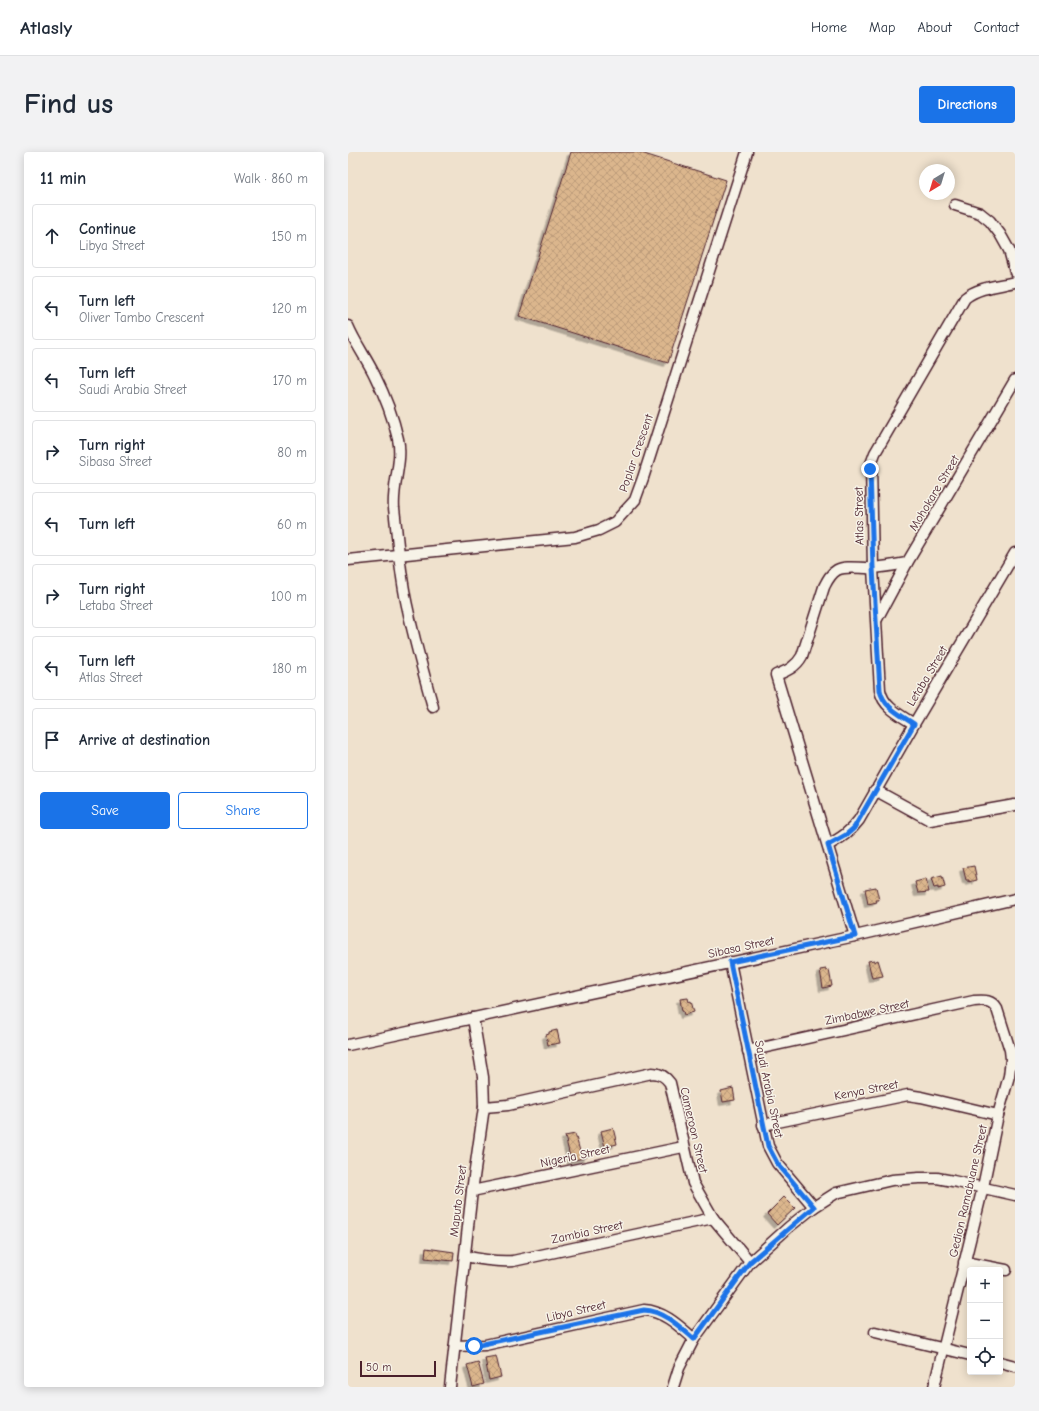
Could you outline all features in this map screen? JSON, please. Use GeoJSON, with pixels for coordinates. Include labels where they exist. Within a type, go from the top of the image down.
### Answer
{"type":"FeatureCollection","features":[{"type":"Feature","properties":{"kind":"street","name":"Poplar Crescent"},"geometry":{"type":"LineString","coordinates":[[348,560],[575,537],[599,530],[615,522],[624,513],[635,500],[643,478],[748,152]]}},
{"type":"Feature","properties":{"kind":"street"},"geometry":{"type":"LineString","coordinates":[[955,205],[980,213],[990,221],[1000,234],[1009,250],[1015,272]]}},
{"type":"Feature","properties":{"kind":"street","name":"Atlas Street"},"geometry":{"type":"LineString","coordinates":[[914,724],[890,708],[880,694],[873,568],[870,469],[875,453],[965,298],[980,290],[1015,282]]}},
{"type":"Feature","properties":{"kind":"street"},"geometry":{"type":"LineString","coordinates":[[348,326],[353,338],[374,375],[385,400],[398,441],[399,452],[394,503],[399,555],[408,609],[433,707]]}},
{"type":"Feature","properties":{"kind":"street","name":"Mohokare Street"},"geometry":{"type":"LineString","coordinates":[[877,619],[907,564],[1015,380]]}},
{"type":"Feature","properties":{"kind":"street","name":"Letaba Street"},"geometry":{"type":"LineString","coordinates":[[828,845],[846,835],[854,828],[1015,553]]}},
{"type":"Feature","properties":{"kind":"street"},"geometry":{"type":"LineString","coordinates":[[855,936],[776,675],[792,668],[800,661],[824,587],[829,577],[838,570],[844,568],[873,568],[907,564]]}},
{"type":"Feature","properties":{"kind":"street"},"geometry":{"type":"LineString","coordinates":[[876,790],[930,820],[1015,805]]}},
{"type":"Feature","properties":{"kind":"street","name":"Sibasa Street"},"geometry":{"type":"LineString","coordinates":[[348,1045],[855,936],[1015,899]]}},
{"type":"Feature","properties":{"kind":"street","name":"Saudi Arabia Street"},"geometry":{"type":"LineString","coordinates":[[730,962],[768,1146],[777,1163],[814,1207]]}},
{"type":"Feature","properties":{"kind":"street","name":"Zimbabwe Street"},"geometry":{"type":"LineString","coordinates":[[748,1051],[974,1001],[987,1001],[992,1003]]}},
{"type":"Feature","properties":{"kind":"street","name":"Gedion Ramabuane Street"},"geometry":{"type":"LineString","coordinates":[[934,1387],[983,1187],[998,1115],[1009,1076],[1011,1059],[1000,1014],[995,1005],[992,1003]]}},
{"type":"Feature","properties":{"kind":"street","name":"Maputo Street"},"geometry":{"type":"LineString","coordinates":[[450,1387],[456,1346],[472,1191],[484,1107],[483,1076],[473,1018]]}},
{"type":"Feature","properties":{"kind":"street","name":"Cameroon Street"},"geometry":{"type":"LineString","coordinates":[[484,1107],[508,1105],[656,1073],[666,1078],[670,1083],[693,1184],[714,1218],[750,1262]]}},
{"type":"Feature","properties":{"kind":"street","name":"Kenya Street"},"geometry":{"type":"LineString","coordinates":[[763,1125],[908,1095],[998,1115]]}},
{"type":"Feature","properties":{"kind":"street","name":"Nigeria Street"},"geometry":{"type":"LineString","coordinates":[[472,1191],[684,1147]]}},
{"type":"Feature","properties":{"kind":"street"},"geometry":{"type":"LineString","coordinates":[[674,1387],[679,1368],[694,1339],[750,1262],[814,1207],[836,1193],[908,1178],[937,1178],[1015,1195]]}},
{"type":"Feature","properties":{"kind":"street","name":"Zambia Street"},"geometry":{"type":"LineString","coordinates":[[465,1256],[487,1261],[514,1261],[714,1218]]}},
{"type":"Feature","properties":{"kind":"street"},"geometry":{"type":"LineString","coordinates":[[964,1262],[1006,1270]]}},
{"type":"Feature","properties":{"kind":"street","name":"Libya Street"},"geometry":{"type":"LineString","coordinates":[[456,1346],[485,1344],[644,1310],[650,1310],[665,1316],[694,1339]]}},
{"type":"Feature","properties":{"kind":"street"},"geometry":{"type":"LineString","coordinates":[[875,1332],[967,1354]]}},
{"type":"Feature","properties":{"kind":"street"},"geometry":{"type":"LineString","coordinates":[[1003,1363],[1015,1366]]}},
{"type":"Feature","properties":{"kind":"building"},"geometry":{"type":"Polygon","coordinates":[[[571,152],[638,152],[726,180],[668,363],[519,316],[571,152]]]}},
{"type":"Feature","properties":{"kind":"building"},"geometry":{"type":"Polygon","coordinates":[[[974,866],[977,880],[969,882],[969,880],[966,880],[963,868],[974,866]]]}},
{"type":"Feature","properties":{"kind":"building"},"geometry":{"type":"Polygon","coordinates":[[[942,876],[945,887],[938,889],[938,887],[934,888],[931,879],[942,876]]]}},
{"type":"Feature","properties":{"kind":"building"},"geometry":{"type":"Polygon","coordinates":[[[926,879],[929,892],[918,893],[915,882],[926,879]]]}},
{"type":"Feature","properties":{"kind":"building"},"geometry":{"type":"Polygon","coordinates":[[[876,887],[879,900],[868,904],[865,889],[876,887]]]}},
{"type":"Feature","properties":{"kind":"building"},"geometry":{"type":"Polygon","coordinates":[[[874,960],[874,962],[878,960],[883,976],[872,978],[868,961],[874,960]]]}},
{"type":"Feature","properties":{"kind":"building"},"geometry":{"type":"Polygon","coordinates":[[[826,969],[826,971],[829,970],[832,986],[823,988],[820,970],[826,969]]]}},
{"type":"Feature","properties":{"kind":"building"},"geometry":{"type":"Polygon","coordinates":[[[688,998],[689,1002],[691,1001],[694,1012],[684,1015],[680,999],[688,998]]]}},
{"type":"Feature","properties":{"kind":"building"},"geometry":{"type":"Polygon","coordinates":[[[557,1030],[560,1043],[548,1045],[546,1035],[549,1034],[549,1032],[557,1030]]]}},
{"type":"Feature","properties":{"kind":"building"},"geometry":{"type":"Polygon","coordinates":[[[733,1088],[735,1100],[723,1102],[721,1091],[733,1088]]]}},
{"type":"Feature","properties":{"kind":"building"},"geometry":{"type":"Polygon","coordinates":[[[613,1128],[617,1144],[605,1147],[601,1131],[613,1128]]]}},
{"type":"Feature","properties":{"kind":"building"},"geometry":{"type":"Polygon","coordinates":[[[575,1134],[580,1151],[585,1150],[587,1157],[571,1161],[565,1136],[575,1134]]]}},
{"type":"Feature","properties":{"kind":"building"},"geometry":{"type":"Polygon","coordinates":[[[784,1197],[795,1208],[777,1225],[767,1214],[784,1197]]]}},
{"type":"Feature","properties":{"kind":"building"},"geometry":{"type":"Polygon","coordinates":[[[426,1248],[454,1252],[453,1261],[425,1258],[426,1248]]]}},
{"type":"Feature","properties":{"kind":"building"},"geometry":{"type":"Polygon","coordinates":[[[496,1356],[501,1377],[489,1380],[485,1358],[496,1356]]]}},
{"type":"Feature","properties":{"kind":"building"},"geometry":{"type":"Polygon","coordinates":[[[478,1362],[484,1384],[473,1387],[467,1365],[478,1362]]]}},
{"type":"Feature","properties":{"kind":"route"},"geometry":{"type":"LineString","coordinates":[[474,1346],[638,1310],[650,1310],[665,1316],[694,1339],[750,1262],[814,1207],[777,1163],[768,1146],[730,962],[855,936],[828,845],[846,835],[854,828],[914,724],[890,708],[880,694],[873,568],[870,469]]}}]}
